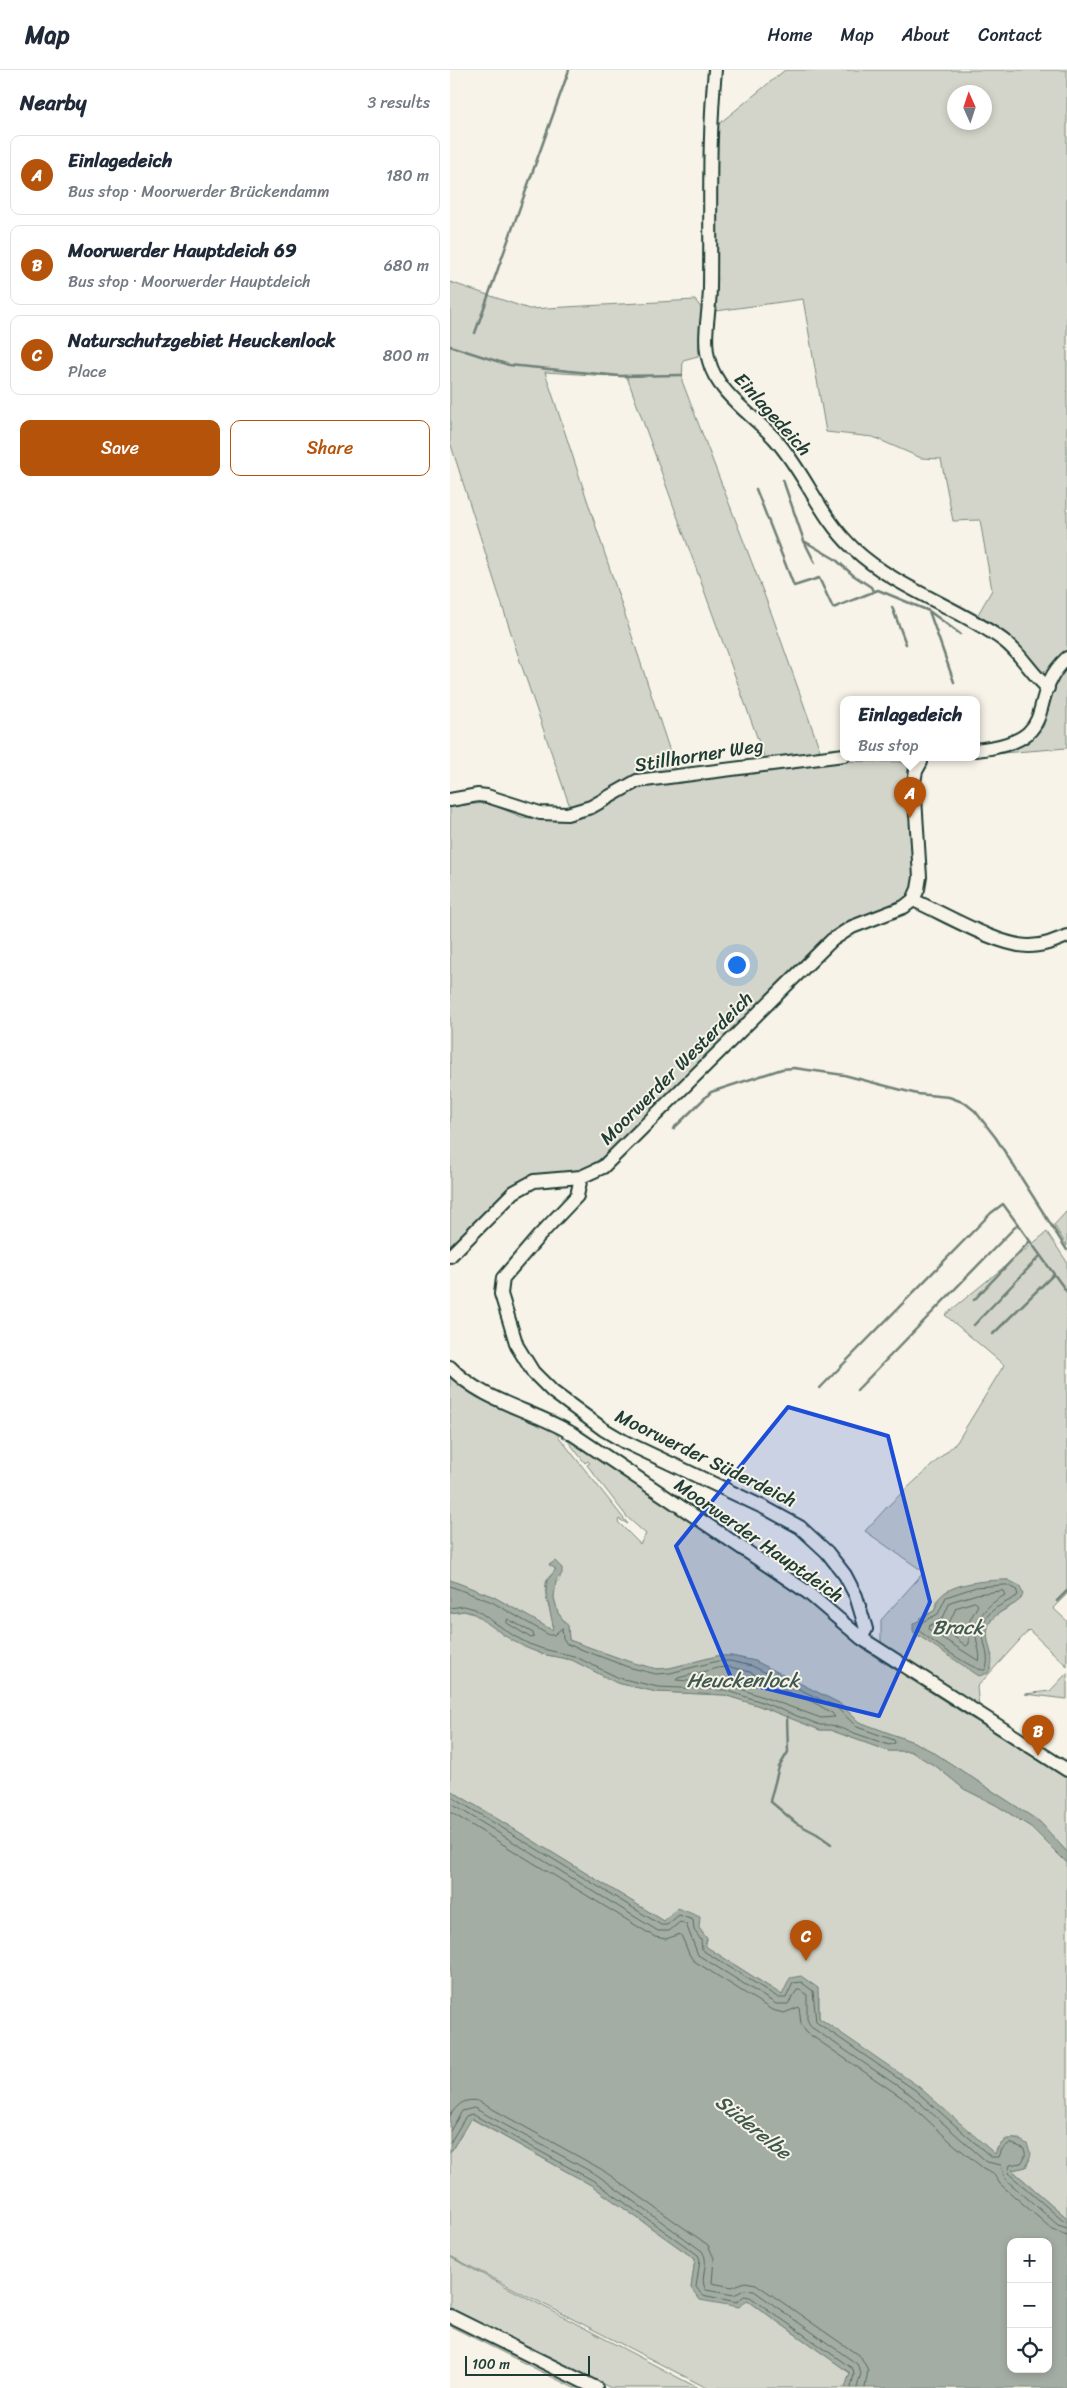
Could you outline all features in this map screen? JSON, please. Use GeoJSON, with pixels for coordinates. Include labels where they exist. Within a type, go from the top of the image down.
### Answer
{"type":"FeatureCollection","features":[{"type":"Feature","properties":{"kind":"street","name":"Einlagedeich"},"geometry":{"type":"LineString","coordinates":[[715,70],[709,160],[710,306],[706,345],[708,360],[715,376],[724,391],[746,410],[787,454],[823,514],[855,550],[889,575],[970,618],[1004,640],[1048,688]]}},
{"type":"Feature","properties":{"kind":"street"},"geometry":{"type":"LineString","coordinates":[[980,749],[1015,742],[1031,733],[1039,723],[1048,688],[1055,672],[1067,658]]}},
{"type":"Feature","properties":{"kind":"street","name":"Stillhorner Weg"},"geometry":{"type":"LineString","coordinates":[[450,800],[478,795],[487,796],[540,813],[567,814],[590,807],[637,781],[840,756]]}},
{"type":"Feature","properties":{"kind":"street"},"geometry":{"type":"LineString","coordinates":[[924,761],[916,771],[914,782],[920,876],[918,889],[913,900],[1012,944],[1044,945],[1067,936]]}},
{"type":"Feature","properties":{"kind":"street","name":"Moorwerder Westerdeich"},"geometry":{"type":"LineString","coordinates":[[581,1177],[613,1159],[832,940],[852,926],[904,907],[913,900]]}},
{"type":"Feature","properties":{"kind":"street"},"geometry":{"type":"LineString","coordinates":[[450,1256],[514,1192],[525,1184],[546,1179],[581,1177]]}},
{"type":"Feature","properties":{"kind":"street","name":"Moorwerder Süderdeich"},"geometry":{"type":"LineString","coordinates":[[581,1177],[577,1196],[503,1278],[501,1294],[517,1346],[524,1359],[533,1372],[553,1392],[624,1442],[768,1509],[800,1527],[837,1563],[851,1585],[866,1629],[861,1638]]}},
{"type":"Feature","properties":{"kind":"street","name":"Moorwerder Hauptdeich"},"geometry":{"type":"LineString","coordinates":[[450,1367],[479,1391],[544,1418],[571,1433],[807,1592],[861,1638],[1067,1770]]}},
{"type":"Feature","properties":{"kind":"street"},"geometry":{"type":"LineString","coordinates":[[450,2316],[596,2388]]}},
{"type":"Feature","properties":{"kind":"highlighted area"},"geometry":{"type":"Polygon","coordinates":[[[788,1407],[888,1436],[930,1602],[879,1716],[732,1680],[676,1546],[788,1407]]]}},
{"type":"Feature","properties":{"kind":"shaded area"},"geometry":{"type":"Polygon","coordinates":[[[785,70],[1067,70],[1067,650],[1047,670],[1040,672],[977,616],[992,590],[980,520],[953,521],[941,459],[921,458],[873,437],[826,432],[803,299],[716,311],[713,156],[715,127],[785,70]]]}},
{"type":"Feature","properties":{"kind":"shaded area"},"geometry":{"type":"Polygon","coordinates":[[[450,282],[529,309],[695,300],[702,309],[698,356],[683,360],[682,381],[772,615],[821,753],[765,759],[627,377],[545,372],[676,770],[627,781],[571,810],[519,658],[450,442],[450,282]]]}},
{"type":"Feature","properties":{"kind":"shaded area"},"geometry":{"type":"Polygon","coordinates":[[[1067,666],[1067,748],[980,755],[1015,748],[1043,727],[1055,686],[1067,666]]]}},
{"type":"Feature","properties":{"kind":"shaded area"},"geometry":{"type":"Polygon","coordinates":[[[824,761],[907,762],[914,885],[911,893],[904,901],[849,922],[829,937],[773,989],[606,1155],[586,1168],[566,1173],[545,1174],[524,1180],[450,1248],[450,806],[488,803],[522,817],[556,821],[583,817],[611,805],[636,788],[667,780],[824,761]]]}},
{"type":"Feature","properties":{"kind":"shaded area"},"geometry":{"type":"Polygon","coordinates":[[[1067,1211],[1067,1246],[1054,1225],[1067,1211]]]}},
{"type":"Feature","properties":{"kind":"shaded area"},"geometry":{"type":"Polygon","coordinates":[[[1047,1232],[1067,1262],[1067,1594],[1053,1608],[1067,1621],[1067,1666],[1029,1630],[977,1687],[979,1708],[881,1644],[881,1620],[924,1572],[865,1531],[889,1505],[957,1442],[1004,1365],[945,1315],[1047,1232]],[[1008,1580],[972,1583],[946,1592],[939,1599],[934,1611],[919,1618],[992,1656],[988,1643],[988,1625],[999,1614],[1022,1598],[1008,1580]]]}},
{"type":"Feature","properties":{"kind":"shaded area"},"geometry":{"type":"Polygon","coordinates":[[[450,1376],[476,1397],[555,1432],[628,1524],[619,1519],[618,1522],[640,1544],[646,1534],[627,1517],[587,1465],[590,1463],[588,1461],[585,1463],[568,1441],[569,1439],[797,1592],[863,1649],[971,1718],[1001,1733],[1067,1777],[1067,1852],[1040,1822],[933,1752],[916,1743],[859,1722],[839,1703],[755,1661],[731,1656],[717,1656],[670,1668],[657,1669],[630,1662],[569,1640],[568,1626],[558,1613],[554,1598],[555,1584],[560,1578],[562,1568],[552,1566],[555,1567],[555,1572],[549,1577],[546,1584],[547,1601],[553,1625],[552,1631],[494,1597],[450,1580],[450,1376]]]}},
{"type":"Feature","properties":{"kind":"shaded area"},"geometry":{"type":"Polygon","coordinates":[[[464,1611],[480,1616],[502,1634],[527,1648],[542,1654],[572,1660],[617,1683],[657,1692],[724,1695],[757,1705],[820,1730],[830,1730],[888,1751],[910,1751],[937,1767],[964,1789],[996,1805],[1031,1827],[1067,1863],[1067,2218],[1012,2170],[1026,2167],[1030,2159],[1020,2139],[1006,2139],[997,2148],[995,2154],[871,2055],[819,2018],[819,1997],[782,1995],[705,1946],[707,1939],[699,1928],[664,1921],[450,1790],[450,1613],[464,1611]]]}},
{"type":"Feature","properties":{"kind":"shaded area"},"geometry":{"type":"Polygon","coordinates":[[[1067,1673],[1067,1699],[1025,1694],[1050,1691],[1067,1673]]]}},
{"type":"Feature","properties":{"kind":"shaded area"},"geometry":{"type":"Polygon","coordinates":[[[470,2118],[591,2185],[695,2259],[691,2288],[747,2300],[850,2373],[845,2388],[707,2388],[450,2256],[450,2153],[470,2118]]]}},
{"type":"Feature","properties":{"kind":"shaded area"},"geometry":{"type":"Polygon","coordinates":[[[450,2257],[698,2388],[611,2388],[450,2308],[450,2257]]]}},
{"type":"Feature","properties":{"kind":"shaded area"},"geometry":{"type":"Polygon","coordinates":[[[450,2320],[586,2388],[574,2388],[450,2326],[450,2320]]]}},
{"type":"Feature","properties":{"kind":"water","name":"Heuckenlock"},"geometry":{"type":"Polygon","coordinates":[[[555,1561],[562,1568],[562,1574],[556,1580],[554,1598],[558,1613],[568,1626],[569,1640],[630,1662],[657,1669],[670,1668],[717,1656],[731,1656],[755,1661],[839,1703],[859,1722],[916,1743],[933,1752],[1040,1822],[1067,1852],[1067,1863],[1031,1827],[996,1805],[964,1789],[937,1767],[910,1751],[888,1751],[830,1730],[820,1730],[757,1705],[724,1695],[657,1692],[617,1683],[572,1660],[542,1654],[527,1648],[511,1640],[473,1613],[464,1611],[450,1613],[450,1580],[494,1597],[552,1630],[553,1625],[546,1593],[547,1581],[556,1569],[549,1565],[555,1561]]]}},
{"type":"Feature","properties":{"kind":"water","name":"Brack"},"geometry":{"type":"Polygon","coordinates":[[[1008,1580],[1020,1586],[1023,1595],[1016,1603],[996,1615],[989,1624],[987,1637],[992,1661],[988,1673],[979,1676],[913,1632],[913,1624],[934,1611],[939,1599],[946,1592],[972,1583],[1008,1580]]]}},
{"type":"Feature","properties":{"kind":"water","name":"Süderelbe"},"geometry":{"type":"Polygon","coordinates":[[[450,1790],[664,1921],[678,1908],[700,1917],[699,1928],[707,1939],[705,1946],[782,1995],[790,1978],[801,1976],[818,1988],[819,2018],[918,2086],[995,2154],[1001,2145],[1008,2140],[1016,2139],[1027,2144],[1031,2154],[1026,2167],[1012,2170],[1067,2218],[1067,2388],[845,2388],[850,2373],[747,2300],[739,2307],[700,2300],[691,2288],[695,2259],[591,2185],[471,2118],[450,2153],[450,1790]]]}},
{"type":"Feature","properties":{"kind":"waterway"},"geometry":{"type":"LineString","coordinates":[[475,333],[569,70]]}},
{"type":"Feature","properties":{"kind":"waterway"},"geometry":{"type":"LineString","coordinates":[[450,346],[509,365],[620,376],[682,375]]}},
{"type":"Feature","properties":{"kind":"waterway"},"geometry":{"type":"LineString","coordinates":[[783,480],[804,541],[815,563]]}},
{"type":"Feature","properties":{"kind":"waterway"},"geometry":{"type":"LineString","coordinates":[[756,489],[794,586],[819,578],[833,608],[878,590],[929,611],[960,634]]}},
{"type":"Feature","properties":{"kind":"waterway"},"geometry":{"type":"LineString","coordinates":[[804,541],[835,559],[853,575],[871,587],[873,591]]}},
{"type":"Feature","properties":{"kind":"waterway"},"geometry":{"type":"LineString","coordinates":[[892,607],[906,644]]}},
{"type":"Feature","properties":{"kind":"waterway"},"geometry":{"type":"LineString","coordinates":[[929,611],[954,682]]}},
{"type":"Feature","properties":{"kind":"waterway"},"geometry":{"type":"LineString","coordinates":[[673,1129],[711,1092],[782,1069],[794,1068],[844,1075],[917,1094],[949,1097],[965,1103],[975,1111],[996,1138],[1067,1250]]}},
{"type":"Feature","properties":{"kind":"waterway"},"geometry":{"type":"LineString","coordinates":[[820,1388],[991,1213],[1003,1204],[1067,1292]]}},
{"type":"Feature","properties":{"kind":"waterway"},"geometry":{"type":"LineString","coordinates":[[857,1390],[1018,1224]]}},
{"type":"Feature","properties":{"kind":"waterway"},"geometry":{"type":"LineString","coordinates":[[974,1300],[1030,1241]]}},
{"type":"Feature","properties":{"kind":"waterway"},"geometry":{"type":"LineString","coordinates":[[974,1325],[1040,1256]]}},
{"type":"Feature","properties":{"kind":"waterway"},"geometry":{"type":"LineString","coordinates":[[993,1334],[1054,1274]]}},
{"type":"Feature","properties":{"kind":"waterway"},"geometry":{"type":"LineString","coordinates":[[1057,1601],[1067,1591]]}},
{"type":"Feature","properties":{"kind":"waterway"},"geometry":{"type":"LineString","coordinates":[[787,1717],[788,1752],[779,1767],[770,1801],[796,1823],[831,1844]]}},
{"type":"Feature","properties":{"kind":"place","name":"Einlagedeich"},"geometry":{"type":"Point","coordinates":[910,818]}},
{"type":"Feature","properties":{"kind":"place","name":"Moorwerder Hauptdeich 69"},"geometry":{"type":"Point","coordinates":[1038,1756]}},
{"type":"Feature","properties":{"kind":"place","name":"Naturschutzgebiet Heuckenlock"},"geometry":{"type":"Point","coordinates":[806,1961]}}]}
